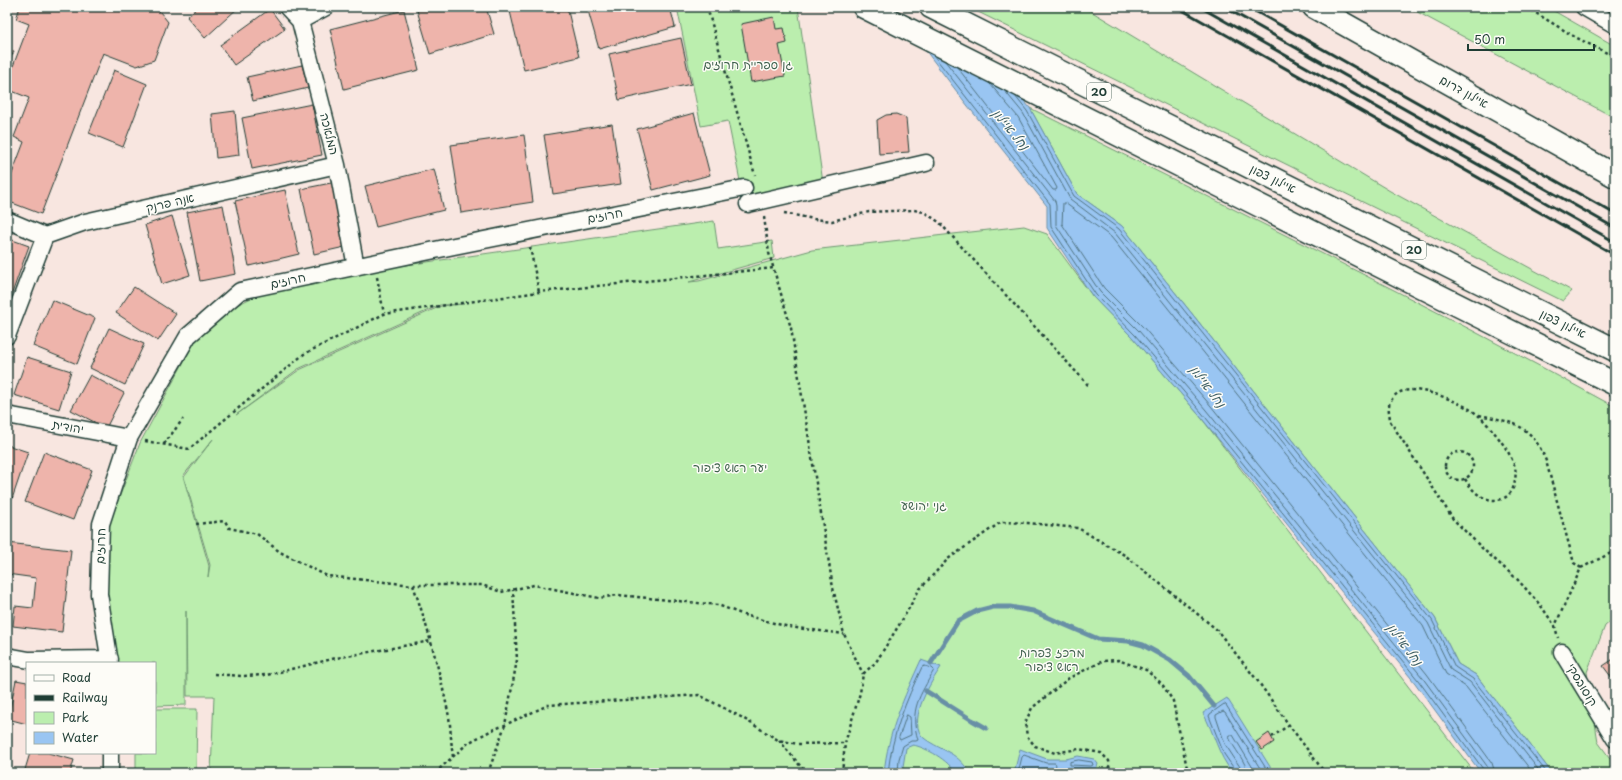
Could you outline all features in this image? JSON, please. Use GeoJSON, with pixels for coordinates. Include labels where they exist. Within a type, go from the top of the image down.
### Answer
{"type":"FeatureCollection","features":[{"type":"Feature","properties":{"kind":"highway"},"geometry":{"type":"LineString","coordinates":[[864,7],[1615,384]]}},
{"type":"Feature","properties":{"kind":"highway","name":"איילון צפון"},"geometry":{"type":"LineString","coordinates":[[931,7],[1615,350]]}},
{"type":"Feature","properties":{"kind":"highway","name":"איילון דרום"},"geometry":{"type":"LineString","coordinates":[[1314,7],[1615,176]]}},
{"type":"Feature","properties":{"kind":"highway"},"geometry":{"type":"LineString","coordinates":[[1214,150],[1615,378]]}},
{"type":"Feature","properties":{"kind":"street","name":"המלאכה"},"geometry":{"type":"LineString","coordinates":[[287,7],[300,21],[337,165],[356,267]]}},
{"type":"Feature","properties":{"kind":"street"},"geometry":{"type":"LineString","coordinates":[[300,21],[326,7]]}},
{"type":"Feature","properties":{"kind":"street"},"geometry":{"type":"LineString","coordinates":[[1584,7],[1615,25]]}},
{"type":"Feature","properties":{"kind":"street"},"geometry":{"type":"LineString","coordinates":[[757,205],[926,163]]}},
{"type":"Feature","properties":{"kind":"street","name":"אנה פרנק"},"geometry":{"type":"LineString","coordinates":[[45,236],[85,222],[337,165]]}},
{"type":"Feature","properties":{"kind":"street","name":"חרוזים"},"geometry":{"type":"LineString","coordinates":[[110,661],[99,594],[101,524],[129,438],[188,336],[240,291],[527,231],[744,188]]}},
{"type":"Feature","properties":{"kind":"street"},"geometry":{"type":"LineString","coordinates":[[7,220],[45,236],[7,336]]}},
{"type":"Feature","properties":{"kind":"street","name":"יהודית"},"geometry":{"type":"LineString","coordinates":[[7,415],[129,438]]}},
{"type":"Feature","properties":{"kind":"street","name":"קוסובסקי"},"geometry":{"type":"LineString","coordinates":[[1562,652],[1615,739]]}},
{"type":"Feature","properties":{"kind":"street"},"geometry":{"type":"LineString","coordinates":[[7,656],[29,660],[110,661]]}},
{"type":"Feature","properties":{"kind":"street"},"geometry":{"type":"LineString","coordinates":[[110,754],[110,773]]}},
{"type":"Feature","properties":{"kind":"path"},"geometry":{"type":"LineString","coordinates":[[707,7],[769,253],[791,328],[833,588],[844,634],[863,674],[860,693],[844,743],[842,773]]}},
{"type":"Feature","properties":{"kind":"path"},"geometry":{"type":"LineString","coordinates":[[1526,7],[1575,37],[1615,56]]}},
{"type":"Feature","properties":{"kind":"path"},"geometry":{"type":"LineString","coordinates":[[757,205],[808,218],[832,221],[881,211],[914,210],[924,212],[939,222],[1089,386]]}},
{"type":"Feature","properties":{"kind":"path"},"geometry":{"type":"LineString","coordinates":[[527,231],[538,292]]}},
{"type":"Feature","properties":{"kind":"path"},"geometry":{"type":"LineString","coordinates":[[374,263],[384,314]]}},
{"type":"Feature","properties":{"kind":"path"},"geometry":{"type":"LineString","coordinates":[[129,438],[189,449],[304,354],[384,314],[538,292],[774,268]]}},
{"type":"Feature","properties":{"kind":"path"},"geometry":{"type":"LineString","coordinates":[[1465,479],[1479,495],[1492,500],[1503,499],[1511,492],[1516,472],[1513,462],[1503,445],[1478,415],[1463,405],[1431,393],[1415,390],[1403,390],[1394,395],[1389,404],[1390,421],[1453,519],[1484,550],[1518,580],[1541,606],[1555,626],[1562,652]]}},
{"type":"Feature","properties":{"kind":"path"},"geometry":{"type":"LineString","coordinates":[[1478,415],[1496,418],[1523,428],[1531,434],[1540,446],[1546,461],[1574,563],[1581,568]]}},
{"type":"Feature","properties":{"kind":"path"},"geometry":{"type":"LineString","coordinates":[[164,444],[183,419]]}},
{"type":"Feature","properties":{"kind":"path"},"geometry":{"type":"LineString","coordinates":[[1456,452],[1466,454],[1472,461],[1472,471],[1465,479],[1458,481],[1453,480],[1446,474],[1444,465],[1448,457],[1456,452]]}},
{"type":"Feature","properties":{"kind":"path"},"geometry":{"type":"LineString","coordinates":[[196,524],[225,521],[229,528],[257,534],[280,552],[327,576],[414,585],[482,585],[501,592],[534,585],[599,598],[618,595],[718,606],[744,615],[789,627],[844,634]]}},
{"type":"Feature","properties":{"kind":"path"},"geometry":{"type":"LineString","coordinates":[[863,674],[876,662],[919,590],[948,559],[1001,522],[1028,522],[1078,528],[1126,556],[1216,629],[1257,680],[1325,773]]}},
{"type":"Feature","properties":{"kind":"path"},"geometry":{"type":"LineString","coordinates":[[1555,626],[1581,568],[1615,551]]}},
{"type":"Feature","properties":{"kind":"path"},"geometry":{"type":"LineString","coordinates":[[414,585],[431,641],[449,718],[453,757]]}},
{"type":"Feature","properties":{"kind":"path"},"geometry":{"type":"LineString","coordinates":[[488,773],[506,725],[517,660],[512,590]]}},
{"type":"Feature","properties":{"kind":"path"},"geometry":{"type":"LineString","coordinates":[[214,674],[241,676],[267,675],[336,658],[431,641]]}},
{"type":"Feature","properties":{"kind":"path"},"geometry":{"type":"LineString","coordinates":[[1105,773],[1110,765],[1109,760],[1101,753],[1079,749],[1055,753],[1035,746],[1027,736],[1025,723],[1032,708],[1069,678],[1103,661],[1118,660],[1146,670],[1162,684],[1173,701],[1188,773]]}},
{"type":"Feature","properties":{"kind":"path"},"geometry":{"type":"LineString","coordinates":[[435,773],[468,743],[492,730],[548,705],[699,695],[741,717],[778,740],[806,773]]}},
{"type":"Feature","properties":{"kind":"path"},"geometry":{"type":"LineString","coordinates":[[1272,737],[1289,725]]}},
{"type":"Feature","properties":{"kind":"path"},"geometry":{"type":"LineString","coordinates":[[778,740],[798,744],[844,743]]}},
{"type":"Feature","properties":{"kind":"green space","name":"גן ספריית חרוזים"},"geometry":{"type":"Polygon","coordinates":[[[677,7],[798,7],[824,190],[744,201],[728,121],[701,126],[677,7]]]}},
{"type":"Feature","properties":{"kind":"green space"},"geometry":{"type":"Polygon","coordinates":[[[968,7],[1084,7],[1390,191],[1572,291],[1563,301],[968,7]]]}},
{"type":"Feature","properties":{"kind":"green space"},"geometry":{"type":"Polygon","coordinates":[[[1408,7],[1547,7],[1615,46],[1615,118],[1408,7]]]}},
{"type":"Feature","properties":{"kind":"green space"},"geometry":{"type":"Polygon","coordinates":[[[1030,108],[1470,329],[1615,407],[1615,618],[1605,626],[1587,672],[1598,742],[1615,765],[1615,773],[1552,773],[1476,675],[1458,664],[1435,618],[1122,226],[1077,194],[1030,108]]]}},
{"type":"Feature","properties":{"kind":"green space","name":"גני יהושע"},"geometry":{"type":"Polygon","coordinates":[[[714,221],[718,249],[772,241],[774,258],[689,282],[699,281],[812,250],[1024,226],[1047,234],[1093,297],[1132,337],[1199,415],[1475,773],[211,773],[214,696],[187,696],[186,611],[186,705],[156,706],[156,662],[113,662],[104,591],[108,527],[140,443],[194,343],[204,329],[233,307],[259,294],[357,272],[714,221]],[[464,304],[440,305],[298,369],[236,415],[299,370],[441,306],[464,304]],[[213,439],[183,476],[209,566],[208,577],[210,565],[184,477],[213,439]]]}},
{"type":"Feature","properties":{"kind":"green space"},"geometry":{"type":"Polygon","coordinates":[[[156,709],[197,709],[196,773],[136,773],[136,754],[156,754],[156,709]]]}},
{"type":"Feature","properties":{"kind":"water","name":"נחל איילון"},"geometry":{"type":"Polygon","coordinates":[[[945,7],[1030,108],[1077,194],[1122,226],[1435,618],[1458,664],[1476,675],[1552,773],[1481,773],[1415,683],[1199,415],[1132,337],[1093,297],[1047,228],[1047,206],[916,38],[945,7]]]}},
{"type":"Feature","properties":{"kind":"water"},"geometry":{"type":"Polygon","coordinates":[[[921,660],[941,667],[927,690],[919,710],[918,728],[923,737],[950,753],[964,764],[969,773],[955,773],[943,759],[937,755],[913,745],[906,748],[902,773],[884,773],[893,729],[903,701],[921,660]]]}},
{"type":"Feature","properties":{"kind":"water"},"geometry":{"type":"Polygon","coordinates":[[[1227,698],[1274,773],[1233,773],[1223,759],[1203,713],[1227,698]]]}},
{"type":"Feature","properties":{"kind":"water"},"geometry":{"type":"Polygon","coordinates":[[[1020,749],[1047,759],[1066,759],[1078,756],[1094,759],[1098,764],[1095,771],[1058,770],[1055,773],[1014,773],[1020,749]]]}},
{"type":"Feature","properties":{"kind":"pier"},"geometry":{"type":"Polygon","coordinates":[[[888,7],[947,7],[1019,92],[888,7]]]}},
{"type":"Feature","properties":{"kind":"building"},"geometry":{"type":"Polygon","coordinates":[[[20,7],[156,7],[168,22],[154,60],[137,66],[103,53],[41,214],[7,201],[7,187],[24,142],[14,137],[29,98],[7,89],[7,82],[29,24],[16,19],[20,7]]]}},
{"type":"Feature","properties":{"kind":"building"},"geometry":{"type":"Polygon","coordinates":[[[198,7],[239,7],[205,38],[187,17],[198,7]]]}},
{"type":"Feature","properties":{"kind":"building"},"geometry":{"type":"Polygon","coordinates":[[[416,7],[486,7],[494,34],[430,54],[416,7]]]}},
{"type":"Feature","properties":{"kind":"building"},"geometry":{"type":"Polygon","coordinates":[[[509,7],[567,7],[579,57],[524,70],[509,7]]]}},
{"type":"Feature","properties":{"kind":"building"},"geometry":{"type":"Polygon","coordinates":[[[587,7],[670,7],[675,27],[599,49],[587,7]]]}},
{"type":"Feature","properties":{"kind":"building"},"geometry":{"type":"Polygon","coordinates":[[[270,9],[285,29],[234,65],[220,45],[270,9]]]}},
{"type":"Feature","properties":{"kind":"building"},"geometry":{"type":"Polygon","coordinates":[[[404,10],[419,70],[344,89],[330,29],[404,10]]]}},
{"type":"Feature","properties":{"kind":"building"},"geometry":{"type":"Polygon","coordinates":[[[774,17],[776,29],[784,28],[787,43],[779,45],[785,76],[751,82],[741,24],[774,17]]]}},
{"type":"Feature","properties":{"kind":"building"},"geometry":{"type":"Polygon","coordinates":[[[681,38],[691,84],[619,100],[609,54],[681,38]]]}},
{"type":"Feature","properties":{"kind":"building"},"geometry":{"type":"Polygon","coordinates":[[[7,49],[14,51],[7,67],[7,49]]]}},
{"type":"Feature","properties":{"kind":"building"},"geometry":{"type":"Polygon","coordinates":[[[302,65],[308,88],[253,101],[247,77],[302,65]]]}},
{"type":"Feature","properties":{"kind":"building"},"geometry":{"type":"Polygon","coordinates":[[[114,70],[147,84],[123,147],[89,133],[114,70]]]}},
{"type":"Feature","properties":{"kind":"building"},"geometry":{"type":"Polygon","coordinates":[[[312,104],[322,155],[252,169],[242,118],[312,104]]]}},
{"type":"Feature","properties":{"kind":"building"},"geometry":{"type":"Polygon","coordinates":[[[235,111],[239,155],[216,158],[212,114],[235,111]]]}},
{"type":"Feature","properties":{"kind":"building"},"geometry":{"type":"Polygon","coordinates":[[[694,113],[710,175],[653,190],[637,129],[694,113]]]}},
{"type":"Feature","properties":{"kind":"building"},"geometry":{"type":"Polygon","coordinates":[[[896,114],[906,118],[909,152],[879,154],[877,120],[886,115],[896,114]]]}},
{"type":"Feature","properties":{"kind":"building"},"geometry":{"type":"Polygon","coordinates":[[[612,124],[621,184],[553,194],[544,135],[612,124]]]}},
{"type":"Feature","properties":{"kind":"building"},"geometry":{"type":"Polygon","coordinates":[[[524,135],[533,202],[461,213],[451,145],[524,135]]]}},
{"type":"Feature","properties":{"kind":"building"},"geometry":{"type":"Polygon","coordinates":[[[434,169],[444,210],[376,227],[365,186],[434,169]]]}},
{"type":"Feature","properties":{"kind":"building"},"geometry":{"type":"Polygon","coordinates":[[[336,182],[349,246],[314,254],[301,189],[336,182]]]}},
{"type":"Feature","properties":{"kind":"building"},"geometry":{"type":"Polygon","coordinates":[[[285,190],[299,254],[249,266],[235,201],[285,190]]]}},
{"type":"Feature","properties":{"kind":"building"},"geometry":{"type":"Polygon","coordinates":[[[223,205],[236,274],[200,281],[187,212],[223,205]]]}},
{"type":"Feature","properties":{"kind":"building"},"geometry":{"type":"Polygon","coordinates":[[[172,216],[190,275],[162,284],[145,225],[172,216]]]}},
{"type":"Feature","properties":{"kind":"building"},"geometry":{"type":"Polygon","coordinates":[[[7,238],[29,246],[7,307],[7,238]]]}},
{"type":"Feature","properties":{"kind":"building"},"geometry":{"type":"Polygon","coordinates":[[[134,287],[176,314],[158,341],[116,313],[134,287]]]}},
{"type":"Feature","properties":{"kind":"building"},"geometry":{"type":"Polygon","coordinates":[[[52,300],[95,318],[77,364],[33,346],[52,300]]]}},
{"type":"Feature","properties":{"kind":"building"},"geometry":{"type":"Polygon","coordinates":[[[109,328],[144,344],[125,385],[90,368],[109,328]]]}},
{"type":"Feature","properties":{"kind":"building"},"geometry":{"type":"Polygon","coordinates":[[[27,357],[71,371],[59,409],[14,395],[27,357]]]}},
{"type":"Feature","properties":{"kind":"building"},"geometry":{"type":"Polygon","coordinates":[[[90,375],[124,393],[106,428],[71,410],[90,375]]]}},
{"type":"Feature","properties":{"kind":"building"},"geometry":{"type":"Polygon","coordinates":[[[7,445],[28,452],[11,502],[7,501],[7,445]]]}},
{"type":"Feature","properties":{"kind":"building"},"geometry":{"type":"Polygon","coordinates":[[[44,452],[92,470],[73,520],[25,502],[44,452]]]}},
{"type":"Feature","properties":{"kind":"building"},"geometry":{"type":"Polygon","coordinates":[[[7,543],[71,550],[62,632],[13,626],[15,606],[33,608],[36,578],[7,574],[7,543]]]}},
{"type":"Feature","properties":{"kind":"building"},"geometry":{"type":"Polygon","coordinates":[[[1615,658],[1615,682],[1603,666],[1615,658]]]}},
{"type":"Feature","properties":{"kind":"building"},"geometry":{"type":"Polygon","coordinates":[[[16,680],[26,682],[26,724],[8,719],[16,680]]]}},
{"type":"Feature","properties":{"kind":"building"},"geometry":{"type":"Polygon","coordinates":[[[1269,733],[1274,742],[1262,750],[1256,742],[1269,733]]]}},
{"type":"Feature","properties":{"kind":"building"},"geometry":{"type":"Polygon","coordinates":[[[30,754],[52,754],[74,760],[70,773],[24,773],[30,754]]]}},
{"type":"Feature","properties":{"kind":"waterway"},"geometry":{"type":"LineString","coordinates":[[931,663],[958,621],[977,611],[993,607],[1010,607],[1033,611],[1098,639],[1128,641],[1143,645],[1170,660],[1189,676],[1214,706]]}},
{"type":"Feature","properties":{"kind":"waterway"},"geometry":{"type":"LineString","coordinates":[[926,691],[986,728]]}},
{"type":"Feature","properties":{"kind":"railway"},"geometry":{"type":"LineString","coordinates":[[1177,7],[1615,255]]}},
{"type":"Feature","properties":{"kind":"railway"},"geometry":{"type":"LineString","coordinates":[[1200,7],[1615,242]]}},
{"type":"Feature","properties":{"kind":"railway"},"geometry":{"type":"LineString","coordinates":[[1224,7],[1615,228]]}},
{"type":"Feature","properties":{"kind":"railway"},"geometry":{"type":"LineString","coordinates":[[1248,7],[1615,214]]}},
{"type":"Feature","properties":{"kind":"park label","name":"יער ראש ציפור"},"geometry":{"type":"Point","coordinates":[730,468]}},
{"type":"Feature","properties":{"kind":"park label","name":"מרכז צפרות ראש ציפור"},"geometry":{"type":"Point","coordinates":[1052,660]}}]}
